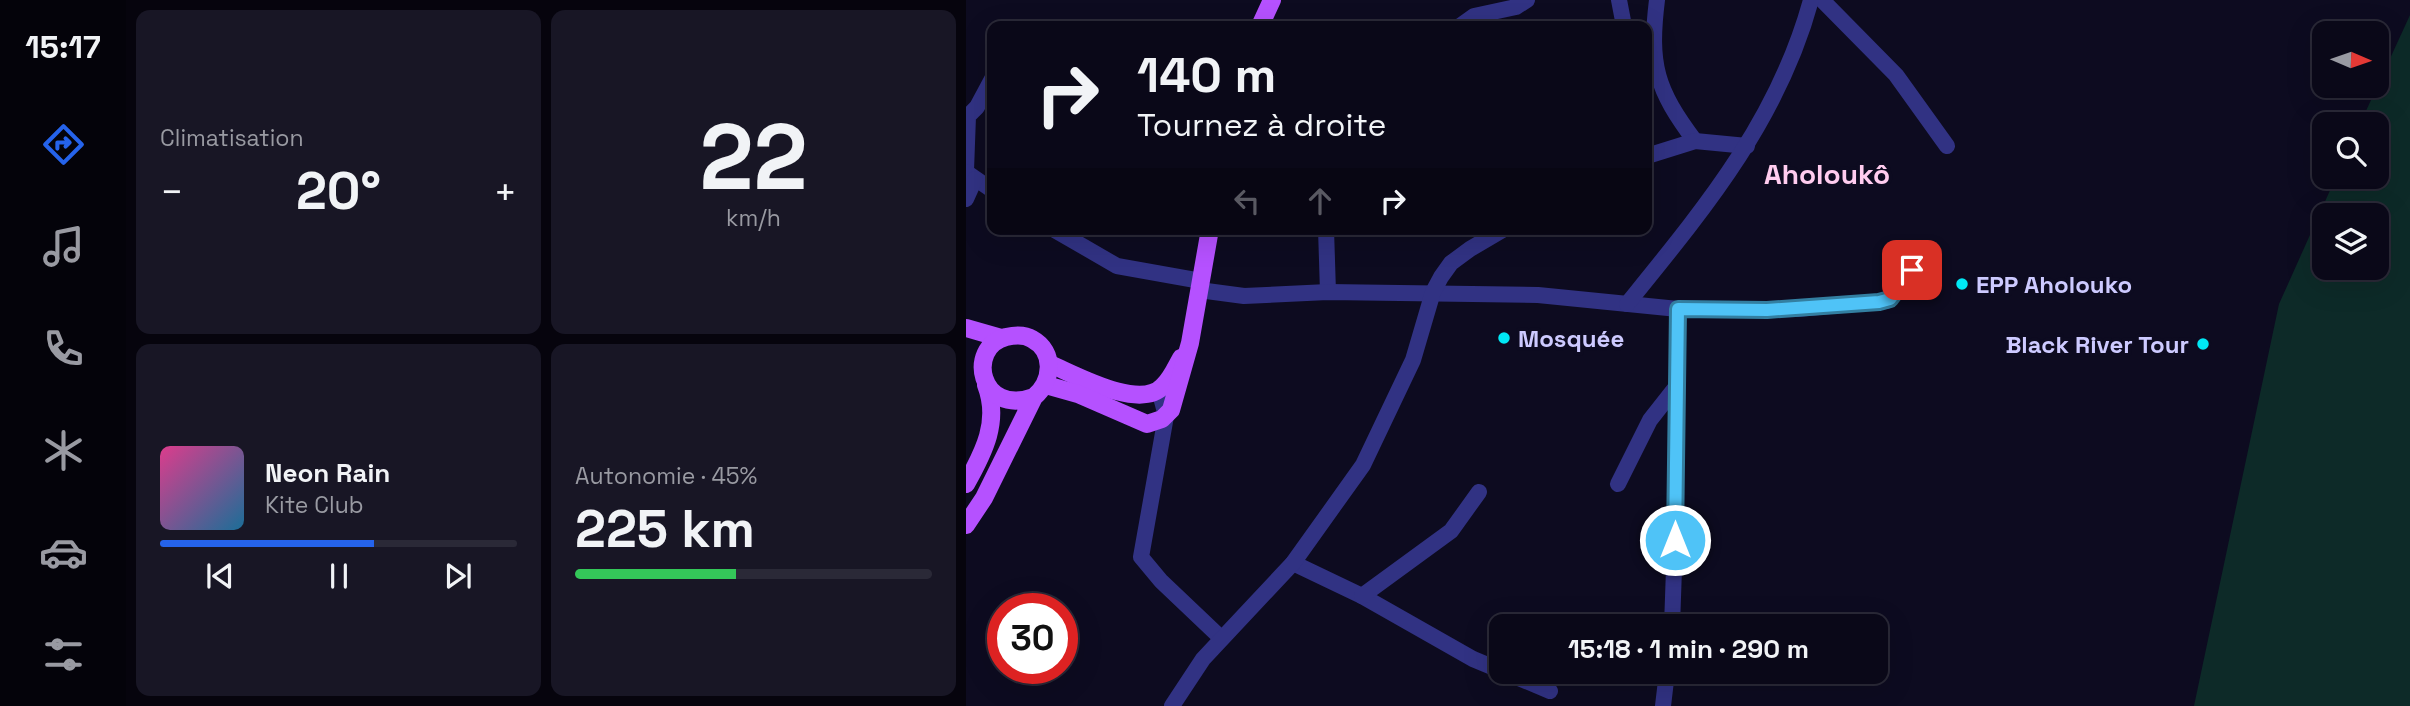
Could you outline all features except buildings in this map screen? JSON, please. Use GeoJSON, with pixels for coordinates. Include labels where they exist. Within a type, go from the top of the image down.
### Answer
{"type":"FeatureCollection","features":[{"type":"Feature","properties":{"kind":"main road"},"geometry":{"type":"LineString","coordinates":[[966,363],[995,395],[1007,401],[1021,402],[1040,391],[1078,394],[1147,424],[1162,419],[1171,410],[1179,387],[1190,343],[1209,235]]}},
{"type":"Feature","properties":{"kind":"main road"},"geometry":{"type":"LineString","coordinates":[[966,328],[1001,338]]}},
{"type":"Feature","properties":{"kind":"main road"},"geometry":{"type":"LineString","coordinates":[[966,484],[985,447],[991,424],[993,402],[982,365],[985,354],[1001,338],[1017,334],[1032,339],[1044,349],[1050,364],[1049,375],[984,498],[966,525]]}},
{"type":"Feature","properties":{"kind":"main road"},"geometry":{"type":"LineString","coordinates":[[1050,364],[1128,395],[1142,396],[1152,394],[1163,386],[1190,343]]}},
{"type":"Feature","properties":{"kind":"street"},"geometry":{"type":"LineString","coordinates":[[1467,21],[1474,16],[1516,7],[1527,0]]}},
{"type":"Feature","properties":{"kind":"street"},"geometry":{"type":"LineString","coordinates":[[1619,0],[1623,21]]}},
{"type":"Feature","properties":{"kind":"street"},"geometry":{"type":"LineString","coordinates":[[1657,0],[1653,37],[1655,65],[1663,93],[1674,114],[1695,141]]}},
{"type":"Feature","properties":{"kind":"street"},"geometry":{"type":"LineString","coordinates":[[1628,304],[1702,211],[1757,131],[1798,41],[1811,0]]}},
{"type":"Feature","properties":{"kind":"street"},"geometry":{"type":"LineString","coordinates":[[1822,0],[1896,75],[1947,146]]}},
{"type":"Feature","properties":{"kind":"street"},"geometry":{"type":"LineString","coordinates":[[966,199],[969,174],[967,114],[977,107],[987,88]]}},
{"type":"Feature","properties":{"kind":"street"},"geometry":{"type":"LineString","coordinates":[[1652,154],[1695,141],[1747,146]]}},
{"type":"Feature","properties":{"kind":"street"},"geometry":{"type":"LineString","coordinates":[[969,174],[987,187]]}},
{"type":"Feature","properties":{"kind":"street"},"geometry":{"type":"LineString","coordinates":[[1063,235],[1117,266],[1244,296],[1328,292],[1433,292],[1538,295],[1678,309],[1767,310],[1890,299],[1912,270]]}},
{"type":"Feature","properties":{"kind":"street"},"geometry":{"type":"LineString","coordinates":[[1326,235],[1328,292]]}},
{"type":"Feature","properties":{"kind":"street"},"geometry":{"type":"LineString","coordinates":[[1172,706],[1203,659],[1293,563],[1363,465],[1413,360],[1433,292],[1441,277],[1451,263],[1494,235]]}},
{"type":"Feature","properties":{"kind":"street"},"geometry":{"type":"LineString","coordinates":[[1672,614],[1678,309]]}},
{"type":"Feature","properties":{"kind":"street"},"geometry":{"type":"LineString","coordinates":[[1618,484],[1650,420],[1676,387]]}},
{"type":"Feature","properties":{"kind":"street"},"geometry":{"type":"LineString","coordinates":[[1158,390],[1166,416],[1140,557],[1161,581],[1221,638]]}},
{"type":"Feature","properties":{"kind":"street"},"geometry":{"type":"LineString","coordinates":[[1362,597],[1451,531],[1479,492]]}},
{"type":"Feature","properties":{"kind":"street"},"geometry":{"type":"LineString","coordinates":[[1293,563],[1362,597],[1473,659],[1550,691]]}},
{"type":"Feature","properties":{"kind":"street"},"geometry":{"type":"LineString","coordinates":[[1663,706],[1666,684]]}},
{"type":"Feature","properties":{"kind":"green space"},"geometry":{"type":"Polygon","coordinates":[[[2410,15],[2410,706],[2194,706],[2279,304],[2312,230],[2312,280],[2389,280],[2389,203],[2324,203],[2331,189],[2389,189],[2389,112],[2366,112],[2372,98],[2389,98],[2389,61],[2410,15]]]}},
{"type":"Feature","properties":{"kind":"place","name":"EPP Aholouko"},"geometry":{"type":"Point","coordinates":[1962,284]}},
{"type":"Feature","properties":{"kind":"place","name":"Mosquée"},"geometry":{"type":"Point","coordinates":[1504,338]}},
{"type":"Feature","properties":{"kind":"place","name":"Black River Tour"},"geometry":{"type":"Point","coordinates":[2203,344]}},
{"type":"Feature","properties":{"kind":"district","name":"Aholoukô"},"geometry":{"type":"Point","coordinates":[1827,174]}},
{"type":"Feature","properties":{"kind":"route"},"geometry":{"type":"LineString","coordinates":[[1675,540],[1678,309],[1797,309],[1886,301],[1912,270]]}}]}
